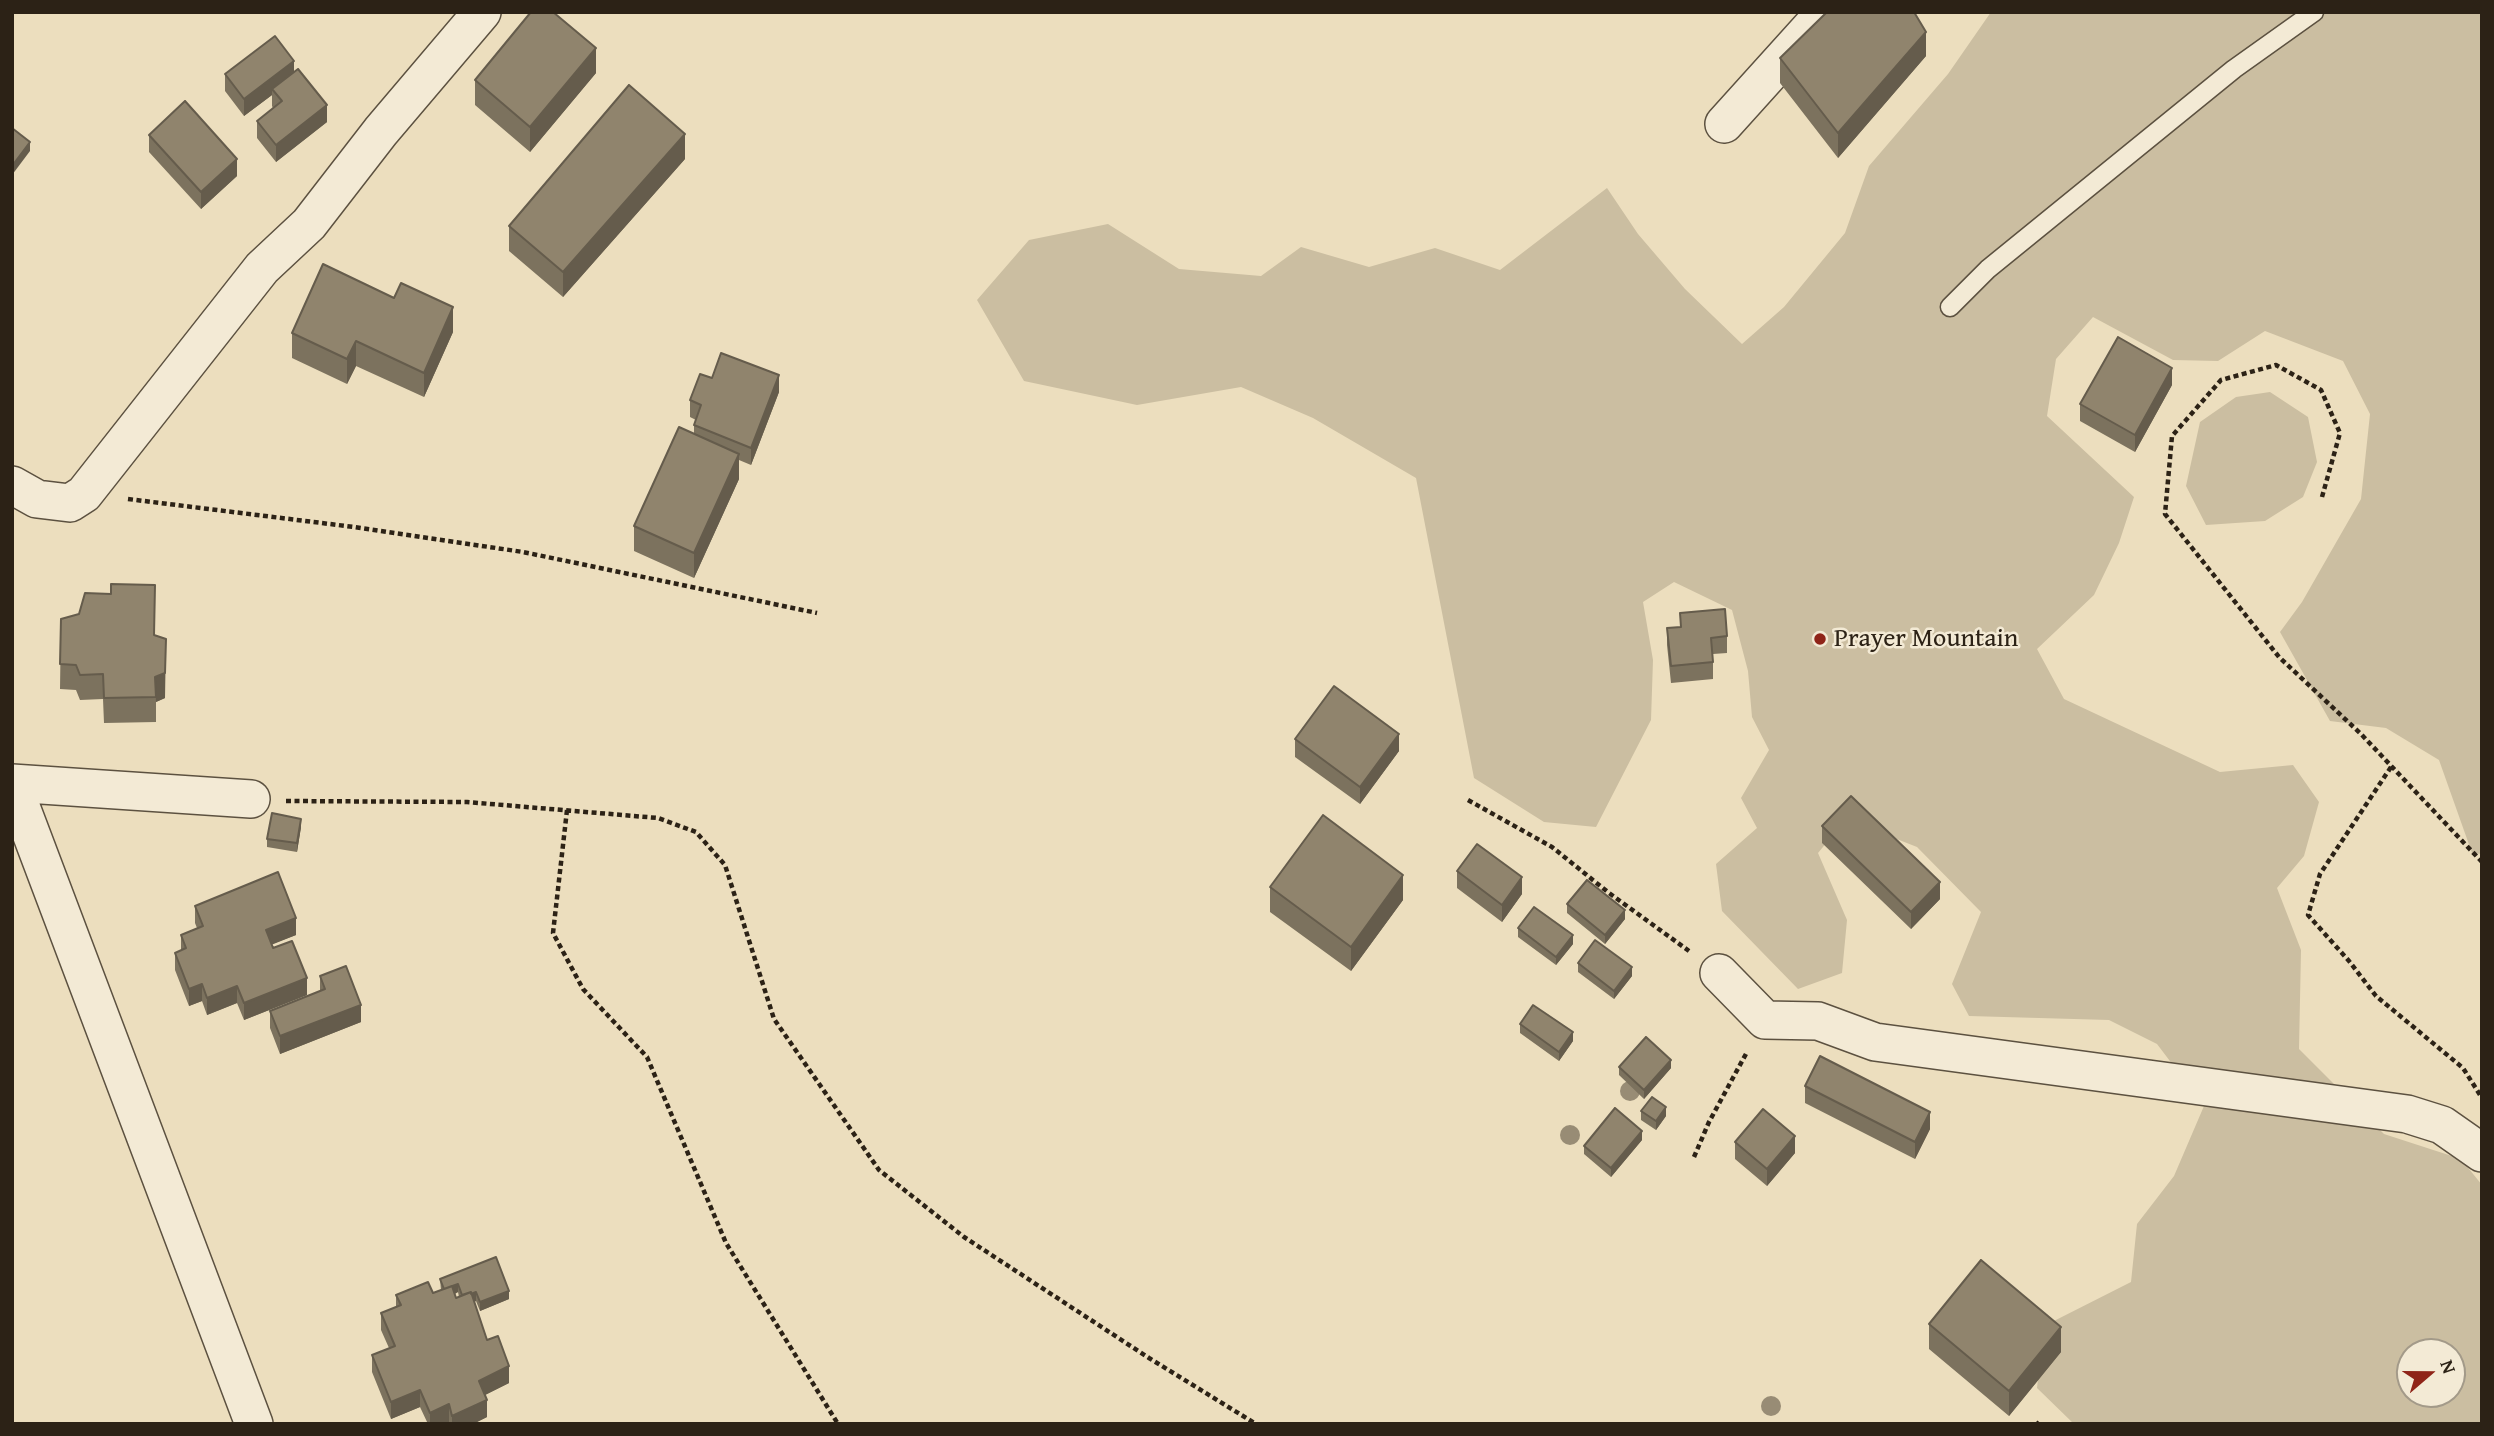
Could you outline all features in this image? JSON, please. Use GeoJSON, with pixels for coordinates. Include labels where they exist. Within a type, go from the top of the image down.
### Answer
{"type":"FeatureCollection","features":[{"type":"Feature","properties":{"kind":"street"},"geometry":{"type":"LineString","coordinates":[[12,485],[37,499],[69,503],[84,494],[262,268],[309,224],[381,131],[482,12]]}},
{"type":"Feature","properties":{"kind":"street"},"geometry":{"type":"LineString","coordinates":[[1724,124],[1825,12]]}},
{"type":"Feature","properties":{"kind":"street"},"geometry":{"type":"LineString","coordinates":[[250,799],[12,783],[254,1424]]}},
{"type":"Feature","properties":{"kind":"street"},"geometry":{"type":"LineString","coordinates":[[1719,973],[1765,1020],[1818,1021],[1875,1042],[2407,1114],[2442,1125],[2482,1153]]}},
{"type":"Feature","properties":{"kind":"lane"},"geometry":{"type":"LineString","coordinates":[[1950,307],[1988,269],[2212,86],[2314,12]]}},
{"type":"Feature","properties":{"kind":"path"},"geometry":{"type":"LineString","coordinates":[[2322,497],[2340,433],[2321,390],[2276,365],[2221,380],[2172,436],[2165,514],[2279,657],[2361,734],[2482,862]]}},
{"type":"Feature","properties":{"kind":"path"},"geometry":{"type":"LineString","coordinates":[[84,494],[354,527],[523,552],[817,612]]}},
{"type":"Feature","properties":{"kind":"path"},"geometry":{"type":"LineString","coordinates":[[2391,767],[2320,874],[2308,915],[2376,996],[2463,1068],[2482,1098]]}},
{"type":"Feature","properties":{"kind":"path"},"geometry":{"type":"LineString","coordinates":[[250,799],[467,802],[658,818],[696,832],[725,864],[774,1018],[879,1170],[964,1237],[1149,1358],[1256,1424]]}},
{"type":"Feature","properties":{"kind":"path"},"geometry":{"type":"LineString","coordinates":[[1468,800],[1552,846],[1609,893],[1719,973]]}},
{"type":"Feature","properties":{"kind":"path"},"geometry":{"type":"LineString","coordinates":[[567,810],[553,933],[583,989],[647,1057],[726,1243],[838,1424]]}},
{"type":"Feature","properties":{"kind":"path"},"geometry":{"type":"LineString","coordinates":[[1694,1157],[1709,1122],[1765,1020]]}},
{"type":"Feature","properties":{"kind":"shaded area"},"geometry":{"type":"Polygon","coordinates":[[[1991,12],[2482,12],[2482,854],[2472,853],[2439,760],[2386,728],[2330,721],[2280,632],[2302,602],[2361,499],[2370,414],[2343,361],[2265,331],[2218,361],[2173,360],[2093,317],[2056,359],[2047,416],[2134,497],[2119,543],[2094,595],[2037,649],[2064,699],[2220,772],[2293,765],[2319,802],[2304,856],[2277,888],[2301,950],[2299,1049],[2384,1134],[2461,1159],[2482,1185],[2482,1424],[2074,1424],[2037,1388],[2044,1326],[2131,1282],[2137,1224],[2174,1176],[2204,1106],[2157,1044],[2109,1020],[1969,1016],[1952,984],[1981,912],[1917,847],[1846,819],[1818,853],[1847,920],[1842,973],[1798,989],[1722,911],[1716,864],[1757,828],[1741,798],[1769,750],[1752,717],[1748,671],[1732,610],[1674,582],[1643,602],[1653,660],[1651,720],[1596,827],[1544,822],[1474,778],[1416,478],[1313,418],[1241,387],[1137,405],[1024,381],[977,300],[1029,240],[1108,224],[1179,269],[1261,276],[1301,247],[1369,267],[1435,248],[1500,270],[1607,188],[1638,234],[1685,289],[1742,344],[1784,307],[1845,233],[1869,166],[1948,74],[1991,12]]]}},
{"type":"Feature","properties":{"kind":"shaded area"},"geometry":{"type":"Polygon","coordinates":[[[2270,392],[2308,417],[2317,462],[2303,497],[2265,521],[2206,525],[2186,486],[2200,422],[2236,397],[2270,392]]]}},
{"type":"Feature","properties":{"kind":"building"},"geometry":{"type":"Polygon","coordinates":[[[531,12],[553,12],[596,48],[530,127],[475,80],[531,12]]]}},
{"type":"Feature","properties":{"kind":"building"},"geometry":{"type":"Polygon","coordinates":[[[1827,12],[1914,12],[1926,32],[1838,133],[1780,58],[1827,12]]]}},
{"type":"Feature","properties":{"kind":"building"},"geometry":{"type":"Polygon","coordinates":[[[275,36],[294,61],[244,99],[225,74],[275,36]]]}},
{"type":"Feature","properties":{"kind":"building"},"geometry":{"type":"Polygon","coordinates":[[[298,69],[327,105],[276,145],[257,121],[282,101],[272,89],[298,69]]]}},
{"type":"Feature","properties":{"kind":"building"},"geometry":{"type":"Polygon","coordinates":[[[629,85],[685,134],[563,272],[509,226],[629,85]]]}},
{"type":"Feature","properties":{"kind":"building"},"geometry":{"type":"Polygon","coordinates":[[[185,101],[237,159],[201,192],[149,135],[185,101]]]}},
{"type":"Feature","properties":{"kind":"building"},"geometry":{"type":"Polygon","coordinates":[[[12,128],[30,142],[12,166],[12,128]]]}},
{"type":"Feature","properties":{"kind":"building"},"geometry":{"type":"Polygon","coordinates":[[[323,264],[394,298],[401,283],[453,307],[424,373],[356,341],[347,359],[292,333],[323,264]]]}},
{"type":"Feature","properties":{"kind":"building"},"geometry":{"type":"Polygon","coordinates":[[[2118,337],[2172,368],[2135,435],[2080,404],[2118,337]]]}},
{"type":"Feature","properties":{"kind":"building"},"geometry":{"type":"Polygon","coordinates":[[[721,353],[779,375],[751,448],[694,425],[701,405],[690,400],[700,374],[712,378],[721,353]]]}},
{"type":"Feature","properties":{"kind":"building"},"geometry":{"type":"Polygon","coordinates":[[[679,427],[739,454],[694,553],[634,526],[679,427]]]}},
{"type":"Feature","properties":{"kind":"building"},"geometry":{"type":"Polygon","coordinates":[[[111,584],[155,585],[154,635],[166,639],[165,673],[155,677],[156,697],[104,698],[103,674],[80,675],[76,665],[60,664],[61,619],[79,614],[85,593],[111,594],[111,584]]]}},
{"type":"Feature","properties":{"kind":"building"},"geometry":{"type":"Polygon","coordinates":[[[1725,609],[1727,636],[1711,638],[1713,662],[1671,666],[1667,628],[1681,627],[1680,613],[1725,609]]]}},
{"type":"Feature","properties":{"kind":"building"},"geometry":{"type":"Polygon","coordinates":[[[1334,686],[1399,734],[1360,787],[1295,739],[1334,686]]]}},
{"type":"Feature","properties":{"kind":"building"},"geometry":{"type":"Polygon","coordinates":[[[1851,796],[1940,882],[1911,912],[1822,826],[1851,796]]]}},
{"type":"Feature","properties":{"kind":"building"},"geometry":{"type":"Polygon","coordinates":[[[272,813],[301,819],[297,843],[267,839],[272,813]]]}},
{"type":"Feature","properties":{"kind":"building"},"geometry":{"type":"Polygon","coordinates":[[[1323,815],[1403,875],[1351,947],[1270,887],[1323,815]]]}},
{"type":"Feature","properties":{"kind":"building"},"geometry":{"type":"Polygon","coordinates":[[[1477,844],[1522,877],[1502,905],[1457,871],[1477,844]]]}},
{"type":"Feature","properties":{"kind":"building"},"geometry":{"type":"Polygon","coordinates":[[[278,872],[296,918],[266,930],[273,948],[292,941],[307,978],[244,1003],[237,986],[207,998],[202,984],[189,989],[175,953],[186,948],[181,935],[203,926],[195,906],[278,872]]]}},
{"type":"Feature","properties":{"kind":"building"},"geometry":{"type":"Polygon","coordinates":[[[1587,880],[1625,910],[1605,935],[1567,904],[1587,880]]]}},
{"type":"Feature","properties":{"kind":"building"},"geometry":{"type":"Polygon","coordinates":[[[1534,907],[1573,935],[1556,957],[1518,928],[1534,907]]]}},
{"type":"Feature","properties":{"kind":"building"},"geometry":{"type":"Polygon","coordinates":[[[1595,940],[1632,967],[1614,991],[1578,963],[1595,940]]]}},
{"type":"Feature","properties":{"kind":"building"},"geometry":{"type":"Polygon","coordinates":[[[346,966],[361,1005],[280,1036],[270,1011],[325,989],[320,976],[346,966]]]}},
{"type":"Feature","properties":{"kind":"building"},"geometry":{"type":"Polygon","coordinates":[[[1533,1005],[1573,1032],[1559,1052],[1520,1024],[1533,1005]]]}},
{"type":"Feature","properties":{"kind":"building"},"geometry":{"type":"Polygon","coordinates":[[[1646,1037],[1671,1060],[1644,1090],[1619,1067],[1646,1037]]]}},
{"type":"Feature","properties":{"kind":"building"},"geometry":{"type":"Polygon","coordinates":[[[1820,1056],[1930,1112],[1915,1142],[1805,1086],[1820,1056]]]}},
{"type":"Feature","properties":{"kind":"building"},"geometry":{"type":"Polygon","coordinates":[[[1652,1097],[1666,1107],[1656,1121],[1641,1111],[1652,1097]]]}},
{"type":"Feature","properties":{"kind":"building"},"geometry":{"type":"Polygon","coordinates":[[[1615,1108],[1642,1131],[1611,1168],[1584,1146],[1615,1108]]]}},
{"type":"Feature","properties":{"kind":"building"},"geometry":{"type":"Polygon","coordinates":[[[1763,1109],[1795,1136],[1767,1169],[1735,1142],[1763,1109]]]}},
{"type":"Feature","properties":{"kind":"building"},"geometry":{"type":"Polygon","coordinates":[[[496,1257],[509,1291],[480,1302],[476,1292],[462,1295],[458,1284],[444,1289],[440,1279],[496,1257]]]}},
{"type":"Feature","properties":{"kind":"building"},"geometry":{"type":"Polygon","coordinates":[[[1981,1260],[2061,1327],[2009,1391],[1929,1324],[1981,1260]]]}},
{"type":"Feature","properties":{"kind":"building"},"geometry":{"type":"Polygon","coordinates":[[[428,1282],[433,1293],[452,1286],[456,1298],[471,1292],[487,1340],[498,1336],[509,1366],[479,1381],[487,1400],[452,1416],[449,1404],[430,1413],[420,1390],[391,1402],[372,1355],[395,1346],[381,1313],[401,1305],[396,1295],[428,1282]]]}},
{"type":"Feature","properties":{"kind":"place","name":"Prayer Mountain"},"geometry":{"type":"Point","coordinates":[1820,639]}}]}
